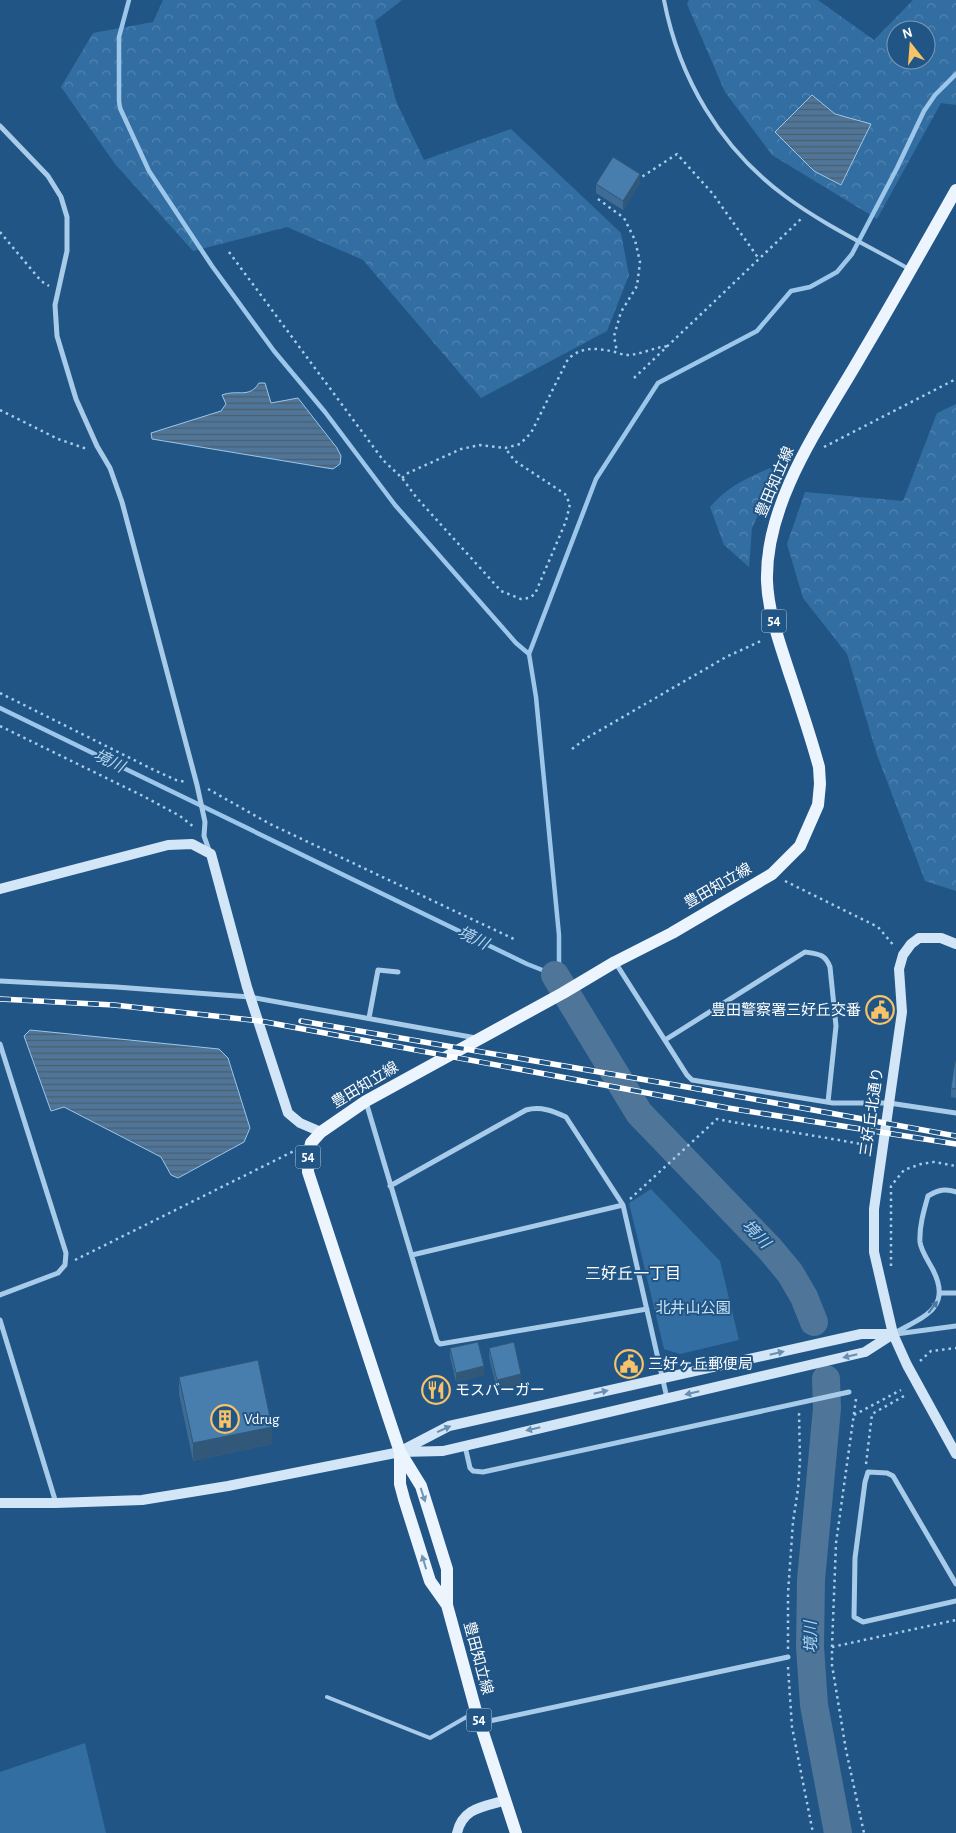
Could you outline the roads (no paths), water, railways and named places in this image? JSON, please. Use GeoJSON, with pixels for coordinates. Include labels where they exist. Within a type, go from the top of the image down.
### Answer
{"type":"FeatureCollection","features":[{"type":"Feature","properties":{"kind":"main road","name":"豊田知立線"},"geometry":{"type":"LineString","coordinates":[[516,1833],[478,1717],[447,1605],[447,1569],[421,1486],[400,1452],[308,1172],[308,1156],[311,1142],[321,1132],[366,1101],[563,993],[615,962],[672,933],[772,874],[800,846],[818,805],[819,767],[777,635],[767,582],[769,550],[773,530],[780,508],[820,426],[956,190]]}},
{"type":"Feature","properties":{"kind":"main road","name":"豊田知立線"},"geometry":{"type":"LineString","coordinates":[[400,1452],[400,1484],[404,1499],[430,1581],[447,1605]]}},
{"type":"Feature","properties":{"kind":"street"},"geometry":{"type":"LineString","coordinates":[[0,126],[48,176],[61,197],[67,217],[67,251],[55,305],[57,336],[76,399],[97,446],[110,468],[122,502],[196,784],[205,822],[204,836],[211,854],[250,996],[288,1113],[300,1123],[321,1132]]}},
{"type":"Feature","properties":{"kind":"street"},"geometry":{"type":"LineString","coordinates":[[0,889],[168,845],[192,844],[211,854]]}},
{"type":"Feature","properties":{"kind":"street","name":"三好丘北通り"},"geometry":{"type":"LineString","coordinates":[[956,944],[941,938],[919,938],[911,944],[903,955],[899,969],[902,1012],[874,1209],[874,1252],[893,1334],[907,1365],[956,1454]]}},
{"type":"Feature","properties":{"kind":"street"},"geometry":{"type":"LineString","coordinates":[[665,1040],[805,952],[818,953],[827,959],[830,967],[836,1026],[828,1102]]}},
{"type":"Feature","properties":{"kind":"street"},"geometry":{"type":"LineString","coordinates":[[615,962],[686,1075],[692,1080],[828,1102],[889,1104],[956,1113]]}},
{"type":"Feature","properties":{"kind":"street"},"geometry":{"type":"LineString","coordinates":[[369,1018],[378,970],[398,972]]}},
{"type":"Feature","properties":{"kind":"street"},"geometry":{"type":"LineString","coordinates":[[0,981],[250,996],[479,1039]]}},
{"type":"Feature","properties":{"kind":"street"},"geometry":{"type":"LineString","coordinates":[[0,1044],[66,1253],[65,1265],[58,1273],[0,1295]]}},
{"type":"Feature","properties":{"kind":"street"},"geometry":{"type":"LineString","coordinates":[[366,1101],[437,1341],[440,1344],[647,1309]]}},
{"type":"Feature","properties":{"kind":"street"},"geometry":{"type":"LineString","coordinates":[[390,1186],[526,1110],[537,1108],[566,1118],[623,1205],[668,1398]]}},
{"type":"Feature","properties":{"kind":"street"},"geometry":{"type":"LineString","coordinates":[[0,1502],[56,1503],[142,1500],[228,1486],[400,1452],[443,1452],[464,1445],[865,1352],[928,1314],[934,1308],[940,1296],[939,1280],[920,1244],[920,1231],[928,1196],[938,1190],[956,1192]]}},
{"type":"Feature","properties":{"kind":"street"},"geometry":{"type":"LineString","coordinates":[[412,1255],[623,1205]]}},
{"type":"Feature","properties":{"kind":"street"},"geometry":{"type":"LineString","coordinates":[[940,1293],[956,1293]]}},
{"type":"Feature","properties":{"kind":"street"},"geometry":{"type":"LineString","coordinates":[[0,1320],[56,1503]]}},
{"type":"Feature","properties":{"kind":"street"},"geometry":{"type":"LineString","coordinates":[[400,1452],[449,1426],[861,1334],[893,1334],[956,1326]]}},
{"type":"Feature","properties":{"kind":"street"},"geometry":{"type":"LineString","coordinates":[[464,1445],[470,1468],[473,1471],[483,1472],[849,1392]]}},
{"type":"Feature","properties":{"kind":"street"},"geometry":{"type":"LineString","coordinates":[[956,1584],[893,1476],[887,1473],[868,1472],[855,1558],[854,1617],[863,1622],[956,1601]]}},
{"type":"Feature","properties":{"kind":"street"},"geometry":{"type":"LineString","coordinates":[[478,1717],[788,1657]]}},
{"type":"Feature","properties":{"kind":"street"},"geometry":{"type":"LineString","coordinates":[[457,1833],[459,1824],[466,1814],[506,1800]]}},
{"type":"Feature","properties":{"kind":"lane"},"geometry":{"type":"LineString","coordinates":[[664,0],[675,46],[697,94],[718,129],[754,170],[785,196],[809,212],[910,270]]}},
{"type":"Feature","properties":{"kind":"lane"},"geometry":{"type":"LineString","coordinates":[[327,1697],[430,1738],[478,1717]]}},
{"type":"Feature","properties":{"kind":"waterway"},"geometry":{"type":"LineString","coordinates":[[129,0],[119,37],[119,101],[120,108],[149,171],[212,266],[274,351],[325,412],[395,505],[516,643],[529,654]]}},
{"type":"Feature","properties":{"kind":"waterway"},"geometry":{"type":"LineString","coordinates":[[0,708],[527,964],[555,975],[559,964],[559,935],[536,697],[529,654],[596,479],[658,383],[757,331],[791,291],[810,287],[837,272],[852,254],[897,168],[924,111],[935,95],[956,74]]}},
{"type":"Feature","properties":{"kind":"waterway","name":"境川"},"geometry":{"type":"LineString","coordinates":[[555,975],[639,1113],[770,1249],[790,1273],[804,1297],[814,1322]]}},
{"type":"Feature","properties":{"kind":"waterway","name":"境川"},"geometry":{"type":"LineString","coordinates":[[826,1379],[827,1408],[811,1580],[810,1647],[814,1705],[838,1833]]}},
{"type":"Feature","properties":{"kind":"railway"},"geometry":{"type":"LineString","coordinates":[[0,999],[114,1005],[260,1021],[728,1108],[956,1144]]}},
{"type":"Feature","properties":{"kind":"railway"},"geometry":{"type":"LineString","coordinates":[[301,1021],[687,1087],[956,1136]]}},
{"type":"Feature","properties":{"kind":"place","name":"豊田警察署三好丘交番"},"geometry":{"type":"Point","coordinates":[880,1010]}},
{"type":"Feature","properties":{"kind":"place","name":"三好ヶ丘郵便局"},"geometry":{"type":"Point","coordinates":[629,1364]}},
{"type":"Feature","properties":{"kind":"place","name":"モスバーガー"},"geometry":{"type":"Point","coordinates":[436,1390]}},
{"type":"Feature","properties":{"kind":"place","name":"Vdrug"},"geometry":{"type":"Point","coordinates":[225,1419]}},
{"type":"Feature","properties":{"kind":"district","name":"三好丘一丁目"},"geometry":{"type":"Point","coordinates":[633,1274]}},
{"type":"Feature","properties":{"kind":"park label","name":"北井山公園"},"geometry":{"type":"Point","coordinates":[693,1308]}}]}
